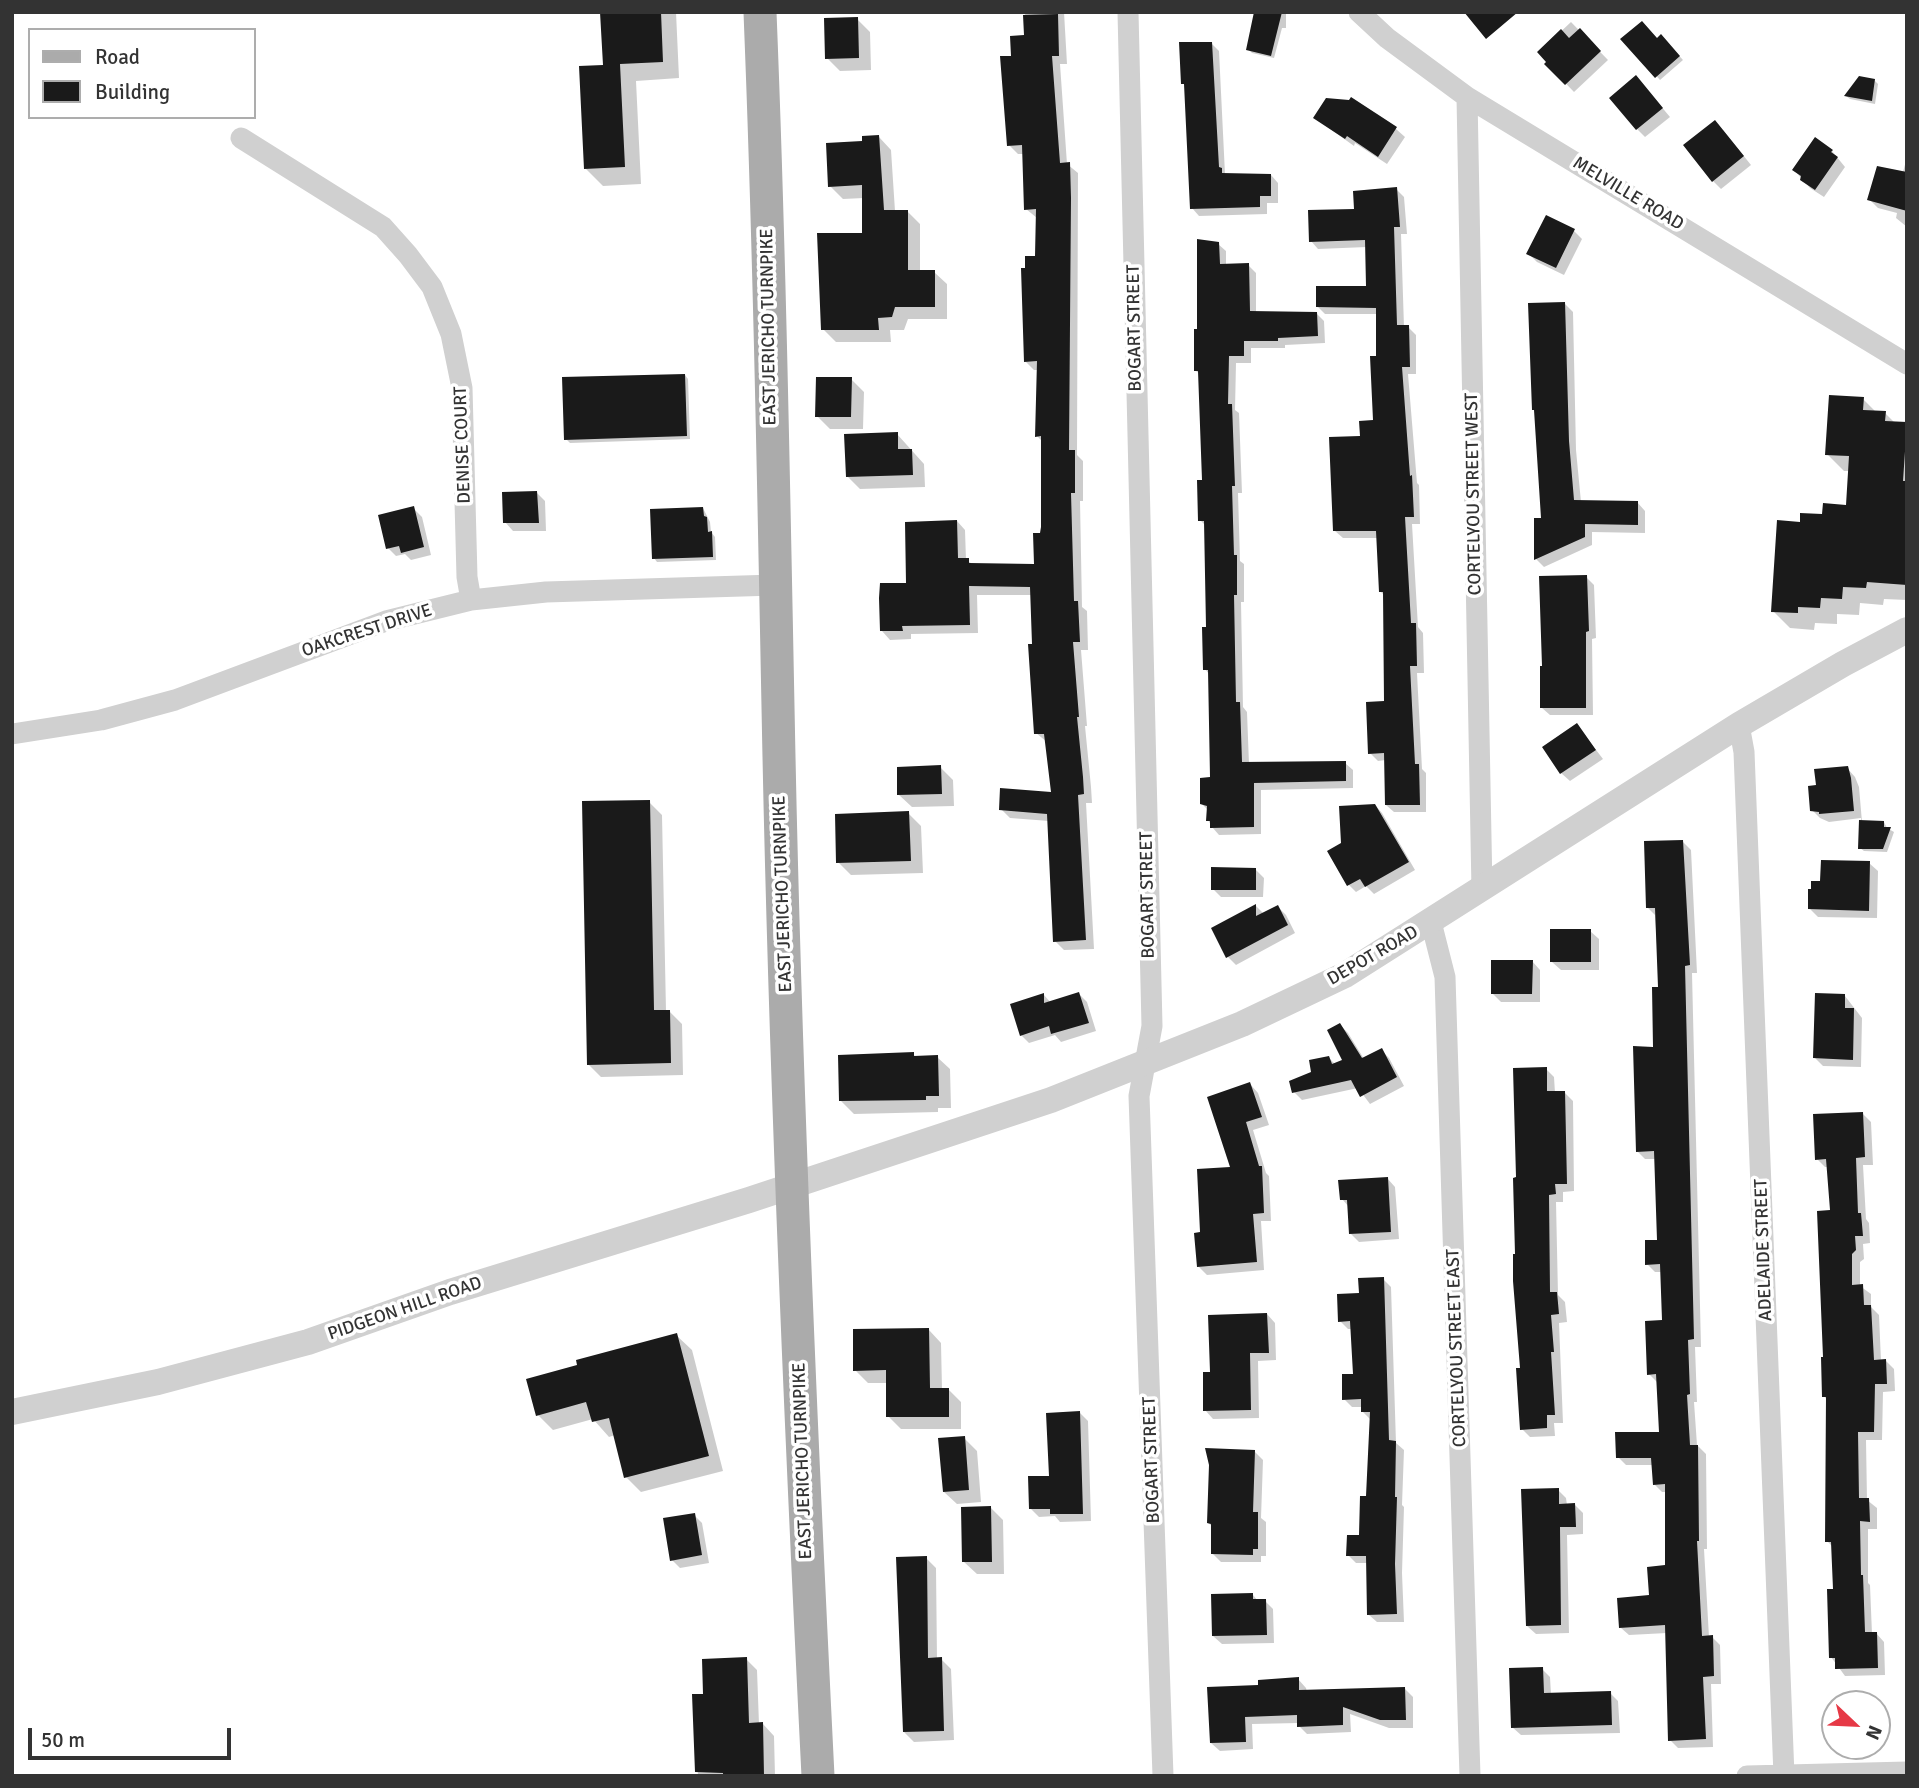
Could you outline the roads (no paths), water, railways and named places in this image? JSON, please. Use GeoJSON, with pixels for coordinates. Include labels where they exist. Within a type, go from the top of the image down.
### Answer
{"type":"FeatureCollection","features":[{"type":"Feature","properties":{"kind":"main road","name":"EAST JERICHO TURNPIKE"},"geometry":{"type":"LineString","coordinates":[[760,12],[793,1185],[802,1450],[818,1776]]}},
{"type":"Feature","properties":{"kind":"street","name":"BOGART STREET"},"geometry":{"type":"LineString","coordinates":[[1128,12],[1152,1026],[1139,1096],[1139,1110],[1163,1776]]}},
{"type":"Feature","properties":{"kind":"street","name":"MELVILLE ROAD"},"geometry":{"type":"LineString","coordinates":[[1359,12],[1387,38],[1467,97],[1907,364]]}},
{"type":"Feature","properties":{"kind":"street","name":"CORTELYOU STREET WEST"},"geometry":{"type":"LineString","coordinates":[[1467,97],[1482,890]]}},
{"type":"Feature","properties":{"kind":"street","name":"DENISE COURT"},"geometry":{"type":"LineString","coordinates":[[242,138],[383,227],[432,287],[451,334],[462,388],[467,577],[471,600]]}},
{"type":"Feature","properties":{"kind":"street","name":"OAKCREST DRIVE"},"geometry":{"type":"LineString","coordinates":[[12,734],[101,720],[176,701],[386,621],[471,600],[545,592],[775,585]]}},
{"type":"Feature","properties":{"kind":"street","name":"DEPOT ROAD"},"geometry":{"type":"LineString","coordinates":[[793,1185],[1051,1100],[1242,1024],[1345,975],[1739,725],[1907,630]]}},
{"type":"Feature","properties":{"kind":"street","name":"ADELAIDE STREET"},"geometry":{"type":"LineString","coordinates":[[1739,725],[1744,752],[1784,1775]]}},
{"type":"Feature","properties":{"kind":"street","name":"CORTELYOU STREET EAST"},"geometry":{"type":"LineString","coordinates":[[1431,922],[1445,976],[1470,1776]]}},
{"type":"Feature","properties":{"kind":"street","name":"PIDGEON HILL ROAD"},"geometry":{"type":"LineString","coordinates":[[12,1412],[158,1382],[308,1342],[450,1292],[793,1185]]}},
{"type":"Feature","properties":{"kind":"street"},"geometry":{"type":"LineString","coordinates":[[1747,1776],[1907,1772]]}}]}
